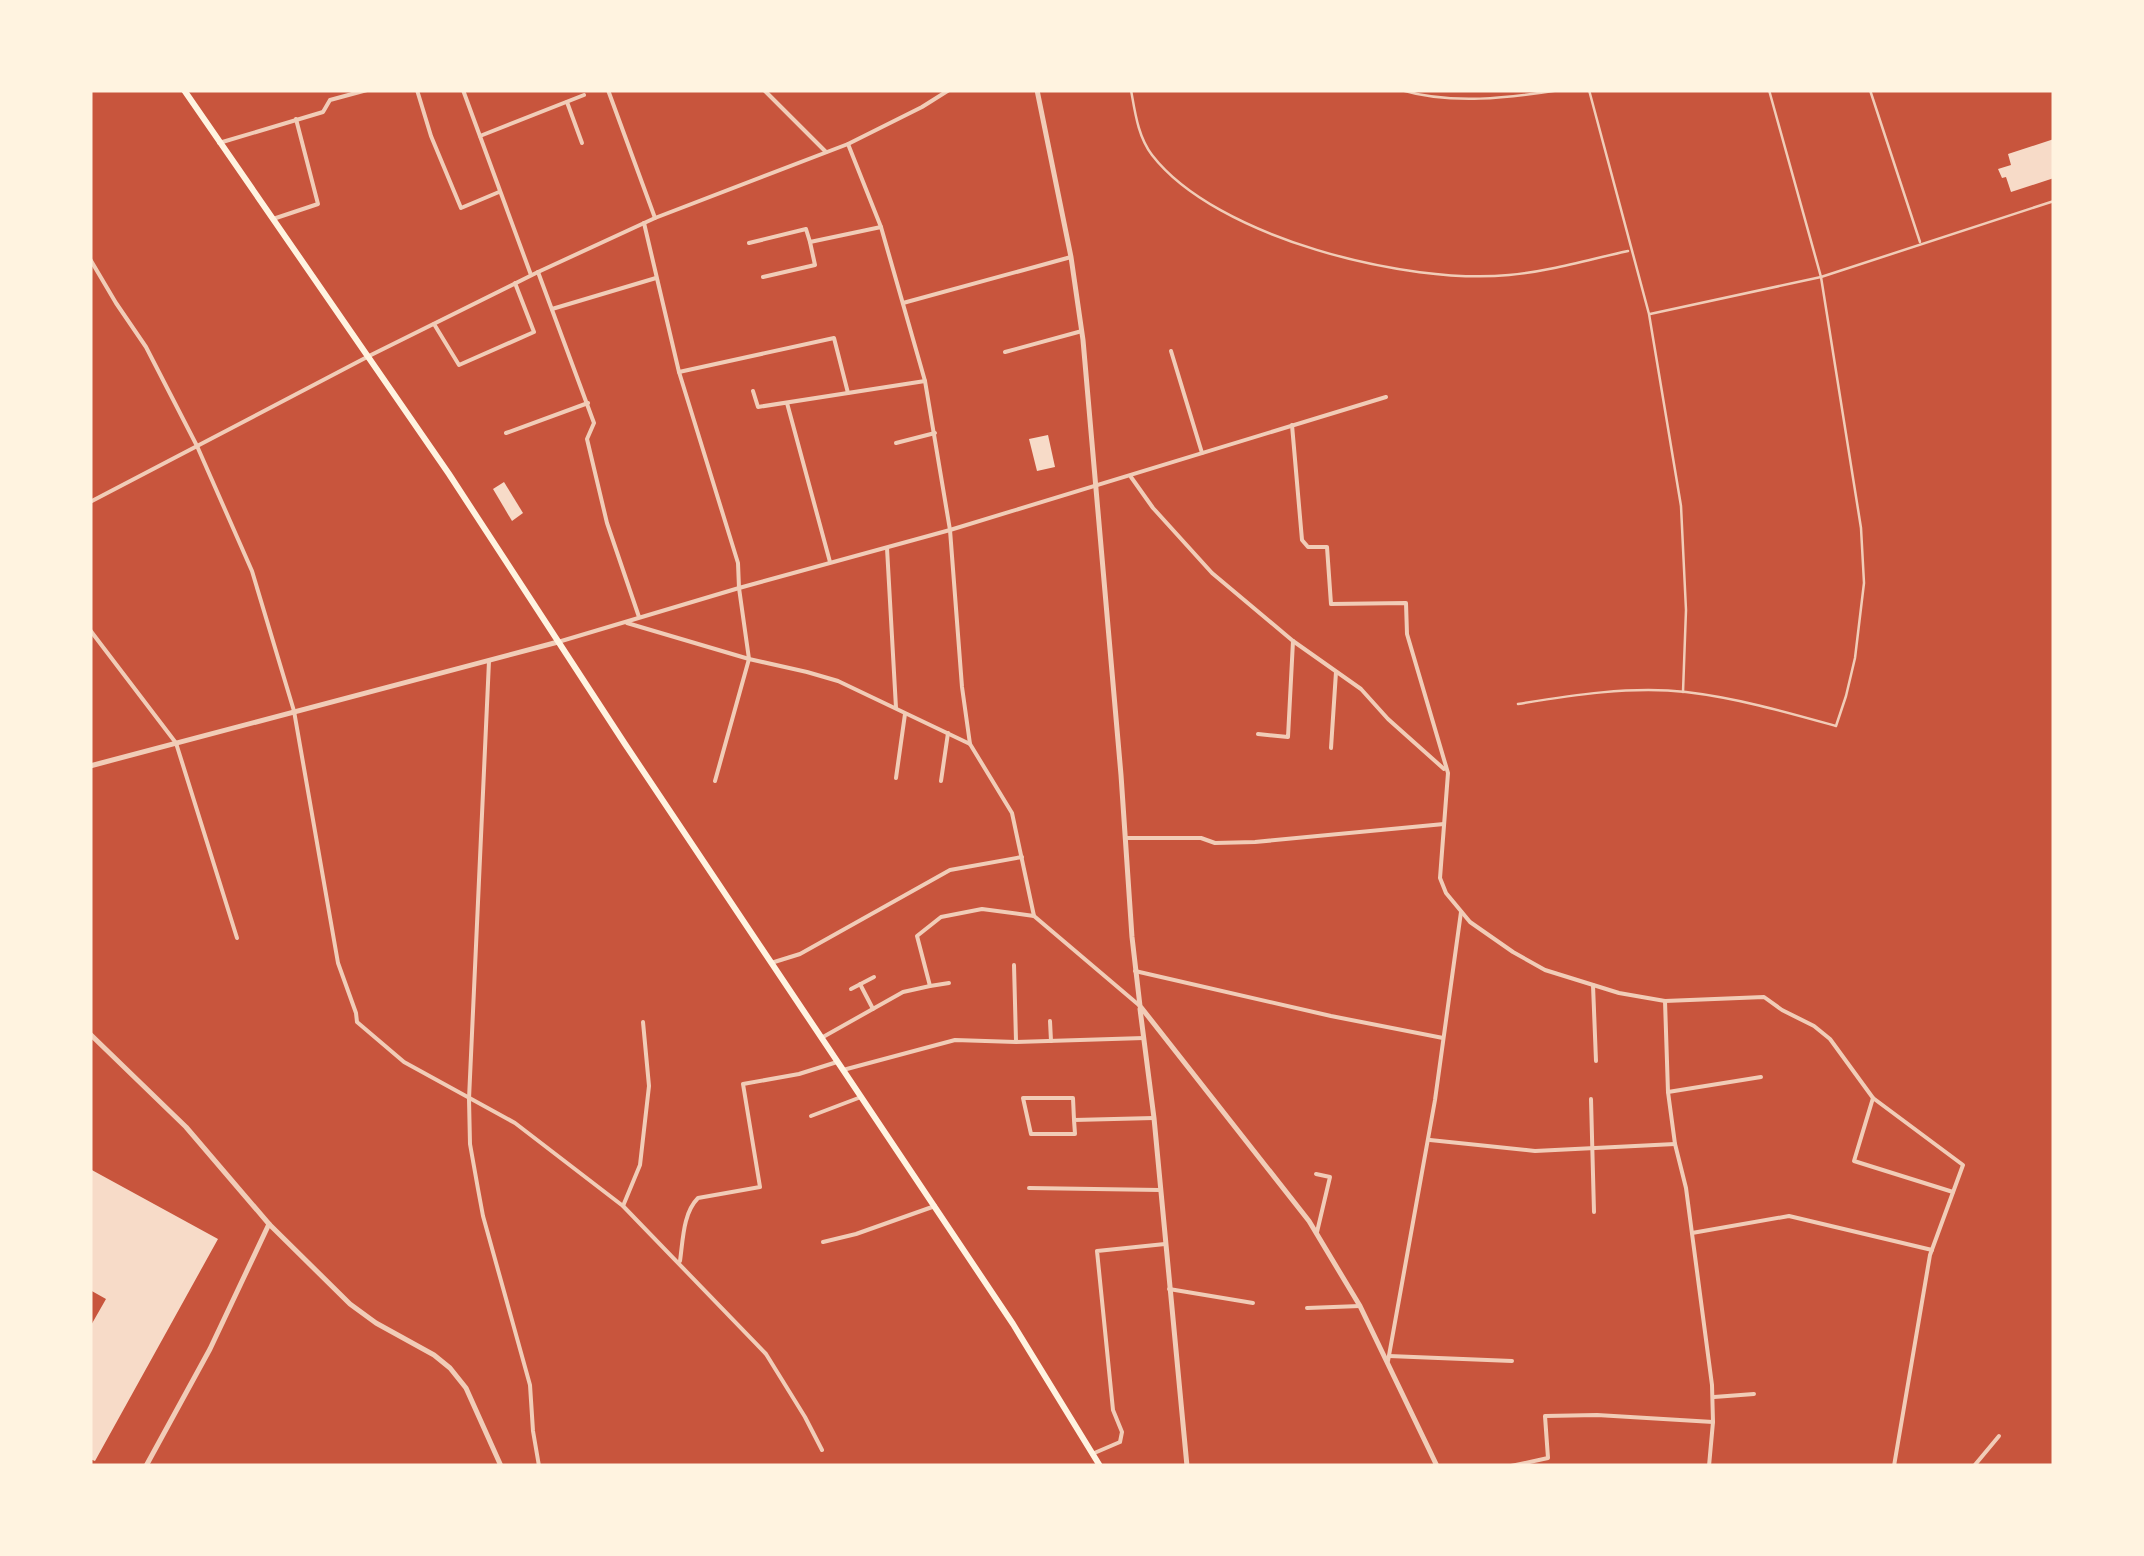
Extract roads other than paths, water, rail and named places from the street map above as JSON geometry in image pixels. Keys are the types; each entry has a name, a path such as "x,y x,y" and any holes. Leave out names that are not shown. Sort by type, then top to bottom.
{"main road":[{"path":"184,90 369,356 1013,1324 1100,1466"}],"street":[{"path":"219,144 323,112 330,100 366,90"},
{"path":"416,90 461,208 499,192"},
{"path":"463,90 531,275"},
{"path":"608,90 655,218"},
{"path":"764,90 826,152"},
{"path":"90,502 514,283 655,218 848,144 948,90"},
{"path":"1037,90 1082,331 1136,971 1187,1466"},
{"path":"480,136 584,95"},
{"path":"566,102 582,143"},
{"path":"273,220 318,204 296,119"},
{"path":"848,144 881,227 925,381 950,530 970,744 1012,813 1034,916"},
{"path":"644,223 679,372 738,563 750,659 716,781"},
{"path":"810,242 881,227"},
{"path":"749,243 806,229 815,265 763,276"},
{"path":"903,303 1071,257"},
{"path":"90,259 146,347 197,446 252,571 294,711 338,963 357,1022 404,1062 515,1123 624,1206 766,1354 822,1450"},
{"path":"538,272 594,423 587,439 607,523 639,617"},
{"path":"552,309 656,278"},
{"path":"434,324 459,365 534,332 514,283"},
{"path":"1005,352 1082,331"},
{"path":"679,372 834,338 848,393"},
{"path":"1171,351 1202,453"},
{"path":"753,391 758,407 925,381"},
{"path":"90,766 558,642 1097,487 1386,397"},
{"path":"786,402 830,562"},
{"path":"506,433 588,403"},
{"path":"1292,425 1302,540 1308,547 1327,548 1331,604 1406,603 1407,634 1448,773 1440,878 1460,912 1528,962 1593,986 1665,1001 1764,997 1830,1039 1873,1098 1963,1165 1932,1250 1894,1466"},
{"path":"896,443 935,433"},
{"path":"1130,477 1212,574 1361,689 1448,773"},
{"path":"887,548 896,710"},
{"path":"622,622 838,682 970,744"},
{"path":"90,630 176,743 237,938"},
{"path":"1258,734 1288,737 1294,640"},
{"path":"488,661 470,1144 483,1216 530,1385 539,1466"},
{"path":"1331,748 1336,672"},
{"path":"896,778 905,714"},
{"path":"941,782 948,733"},
{"path":"1126,838 1256,842 1444,824"},
{"path":"771,963 800,954 950,870 1022,858"},
{"path":"930,986 917,936 941,916 982,909 1034,916 1140,1006 1317,1233 1388,1358 1438,1466"},
{"path":"1388,1358 1428,1140 1460,912"},
{"path":"1014,965 1016,1042"},
{"path":"1136,971 1443,1038"},
{"path":"851,989 874,977"},
{"path":"821,1038 903,992 949,983"},
{"path":"860,984 873,1010"},
{"path":"1593,986 1596,1061"},
{"path":"1665,1001 1674,1144 1684,1179 1712,1397 1709,1466"},
{"path":"1050,1021 1051,1041"},
{"path":"624,1206 640,1165 649,1086 644,1022"},
{"path":"90,1034 186,1127 269,1224 362,1313 450,1368 466,1388 501,1466"},
{"path":"842,1070 955,1040 1144,1038"},
{"path":"680,1262 688,1210 693,1202 760,1187 743,1084 799,1074 837,1062"},
{"path":"1668,1092 1761,1077"},
{"path":"811,1116 862,1097"},
{"path":"1023,1098 1073,1098 1074,1120 1075,1134 1031,1134 1023,1098"},
{"path":"1873,1098 1854,1161 1953,1192"},
{"path":"1590,1099 1594,1212"},
{"path":"1074,1120 1154,1118"},
{"path":"1428,1140 1535,1151 1674,1144"},
{"path":"1316,1174 1330,1178 1317,1233"},
{"path":"1028,1188 1160,1190"},
{"path":"823,1242 934,1206"},
{"path":"1692,1233 1789,1216 1932,1250"},
{"path":"146,1466 210,1348 269,1224"},
{"path":"1092,1454 1120,1442 1122,1432 1112,1410 1096,1251 1165,1244"},
{"path":"1169,1288 1254,1302"},
{"path":"1307,1308 1360,1306"},
{"path":"1388,1358 1512,1360"},
{"path":"1712,1397 1754,1394"},
{"path":"1511,1466 1548,1458 1545,1416 1713,1422"},
{"path":"1974,1466 1999,1436"}],"lane":[{"path":"1131,90 1139,129 1150,152 1176,180 1246,222 1353,260 1406,271 1511,276 1632,250"},
{"path":"1401,90 1424,97 1506,98 1560,90"},
{"path":"1588,90 1649,314 1681,506 1686,610 1683,692"},
{"path":"1518,704 1596,692 1683,692 1758,704 1836,726 1855,658 1864,582 1861,528 1821,277 1769,90"},
{"path":"1870,90 1920,244"},
{"path":"1649,314 1821,277 2054,200"}]}
